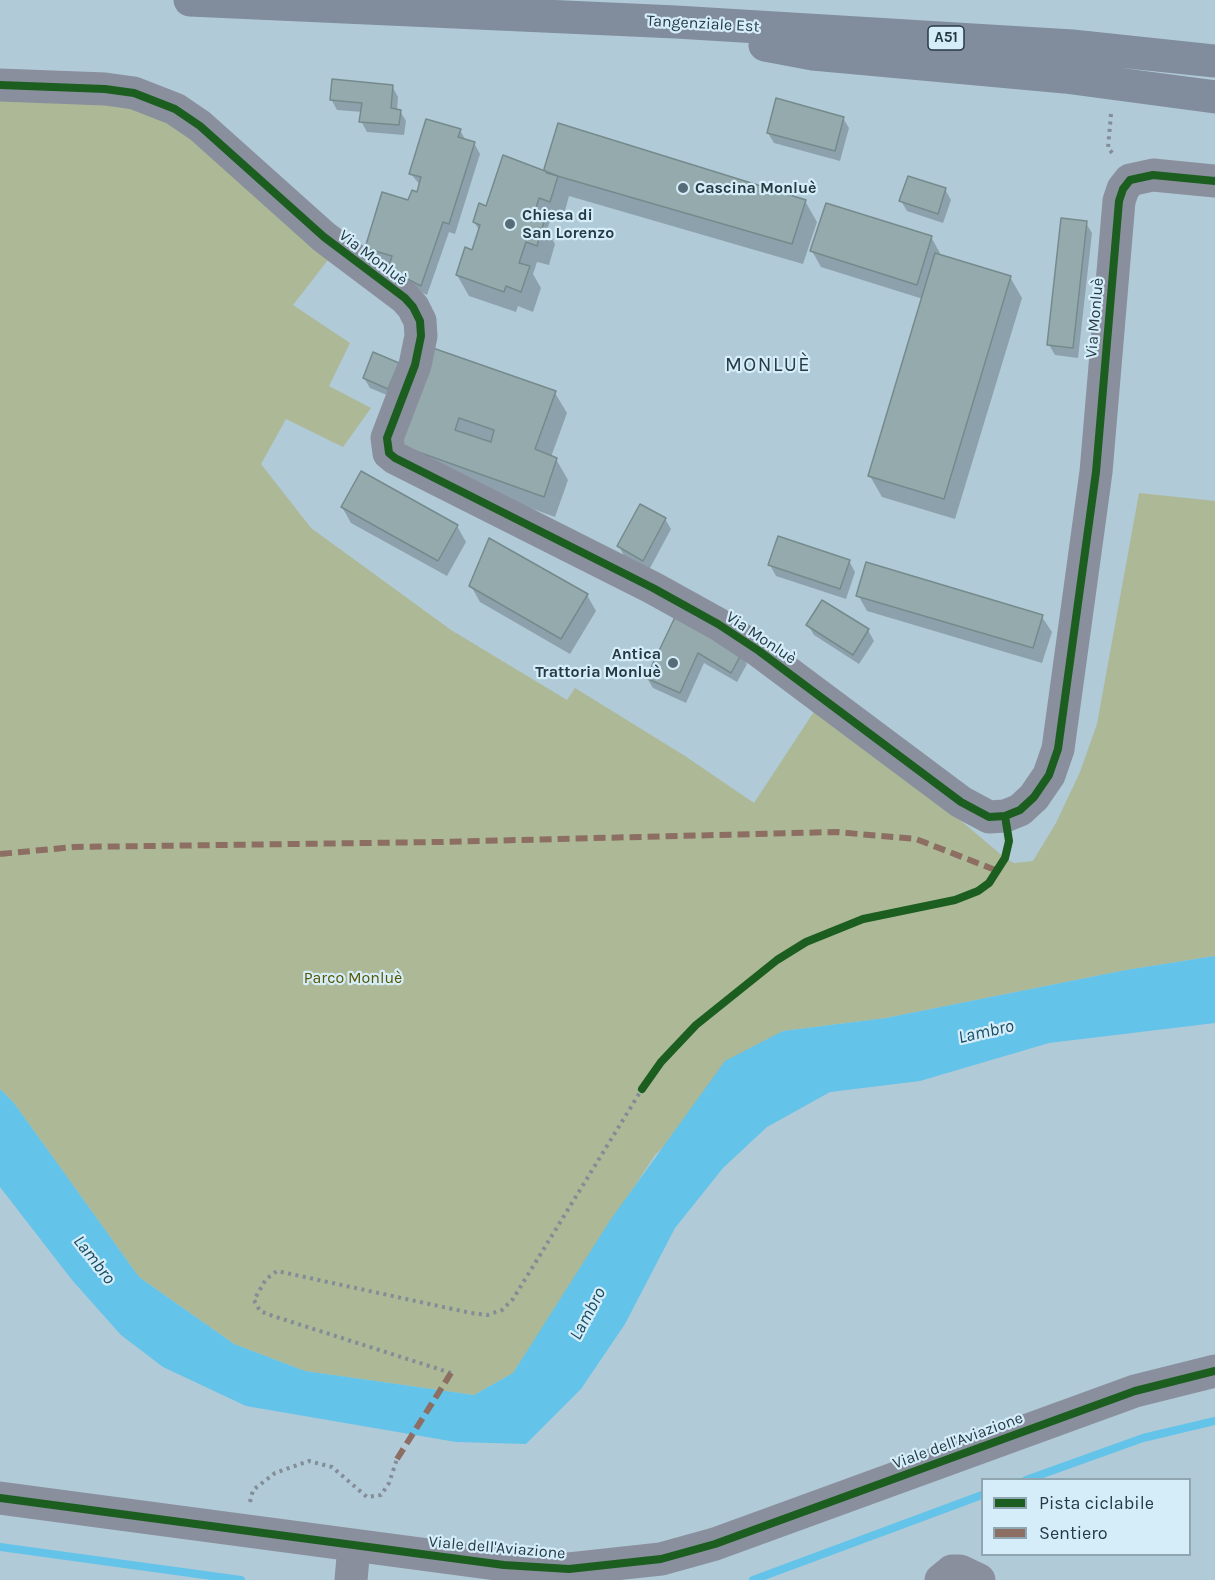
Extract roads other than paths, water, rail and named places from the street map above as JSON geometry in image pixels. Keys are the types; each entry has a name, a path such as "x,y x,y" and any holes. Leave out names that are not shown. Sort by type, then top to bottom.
{"highway":[{"name":"Tangenziale Est","path":"190,0 676,22 1072,46 1215,61"},
{"path":"676,22 813,54 1065,76 1215,98"}],"street":[{"name":"Via Monluè","path":"0,85 105,89 134,93 175,109 200,126 332,245 405,298 413,307 420,321 421,336 415,365 387,438 389,453 701,614 759,651 961,802 989,817 1005,816 1020,810 1034,797 1049,775 1058,749 1096,472 1119,201 1123,189 1130,180 1153,175 1215,182"},
{"name":"Viale dell'Aviazione","path":"0,1498 240,1532 504,1565 569,1569 667,1570 715,1544 1135,1391 1215,1371"},
{"path":"351,1580 354,1546"},
{"path":"941,1580 952,1571 960,1571 979,1580"}],"water":[{"name":"Lambro","path":"1215,956 1215,1023 1049,1043 920,1081 830,1092 767,1127 723,1168 675,1228 625,1324 581,1389 526,1444 456,1442 246,1406 163,1367 121,1335 72,1280 0,1187 0,1089 14,1103 139,1277 234,1344 305,1371 474,1395 513,1373 611,1219 725,1061 783,1031 886,1018 1126,970"}],"waterway":[{"path":"1032,1478 1143,1438 1215,1421"},
{"path":"753,1580 981,1495"},
{"path":"0,1547 241,1580"}],"place":[{"name":"Cascina Monluè","path":"683,188"},
{"name":"Chiesa di San Lorenzo","path":"510,224"},
{"name":"Antica Trattoria Monluè","path":"673,663"}],"district":[{"name":"MONLUÈ","path":"768,365"}],"park label":[{"name":"Parco Monluè","path":"353,978"}]}
